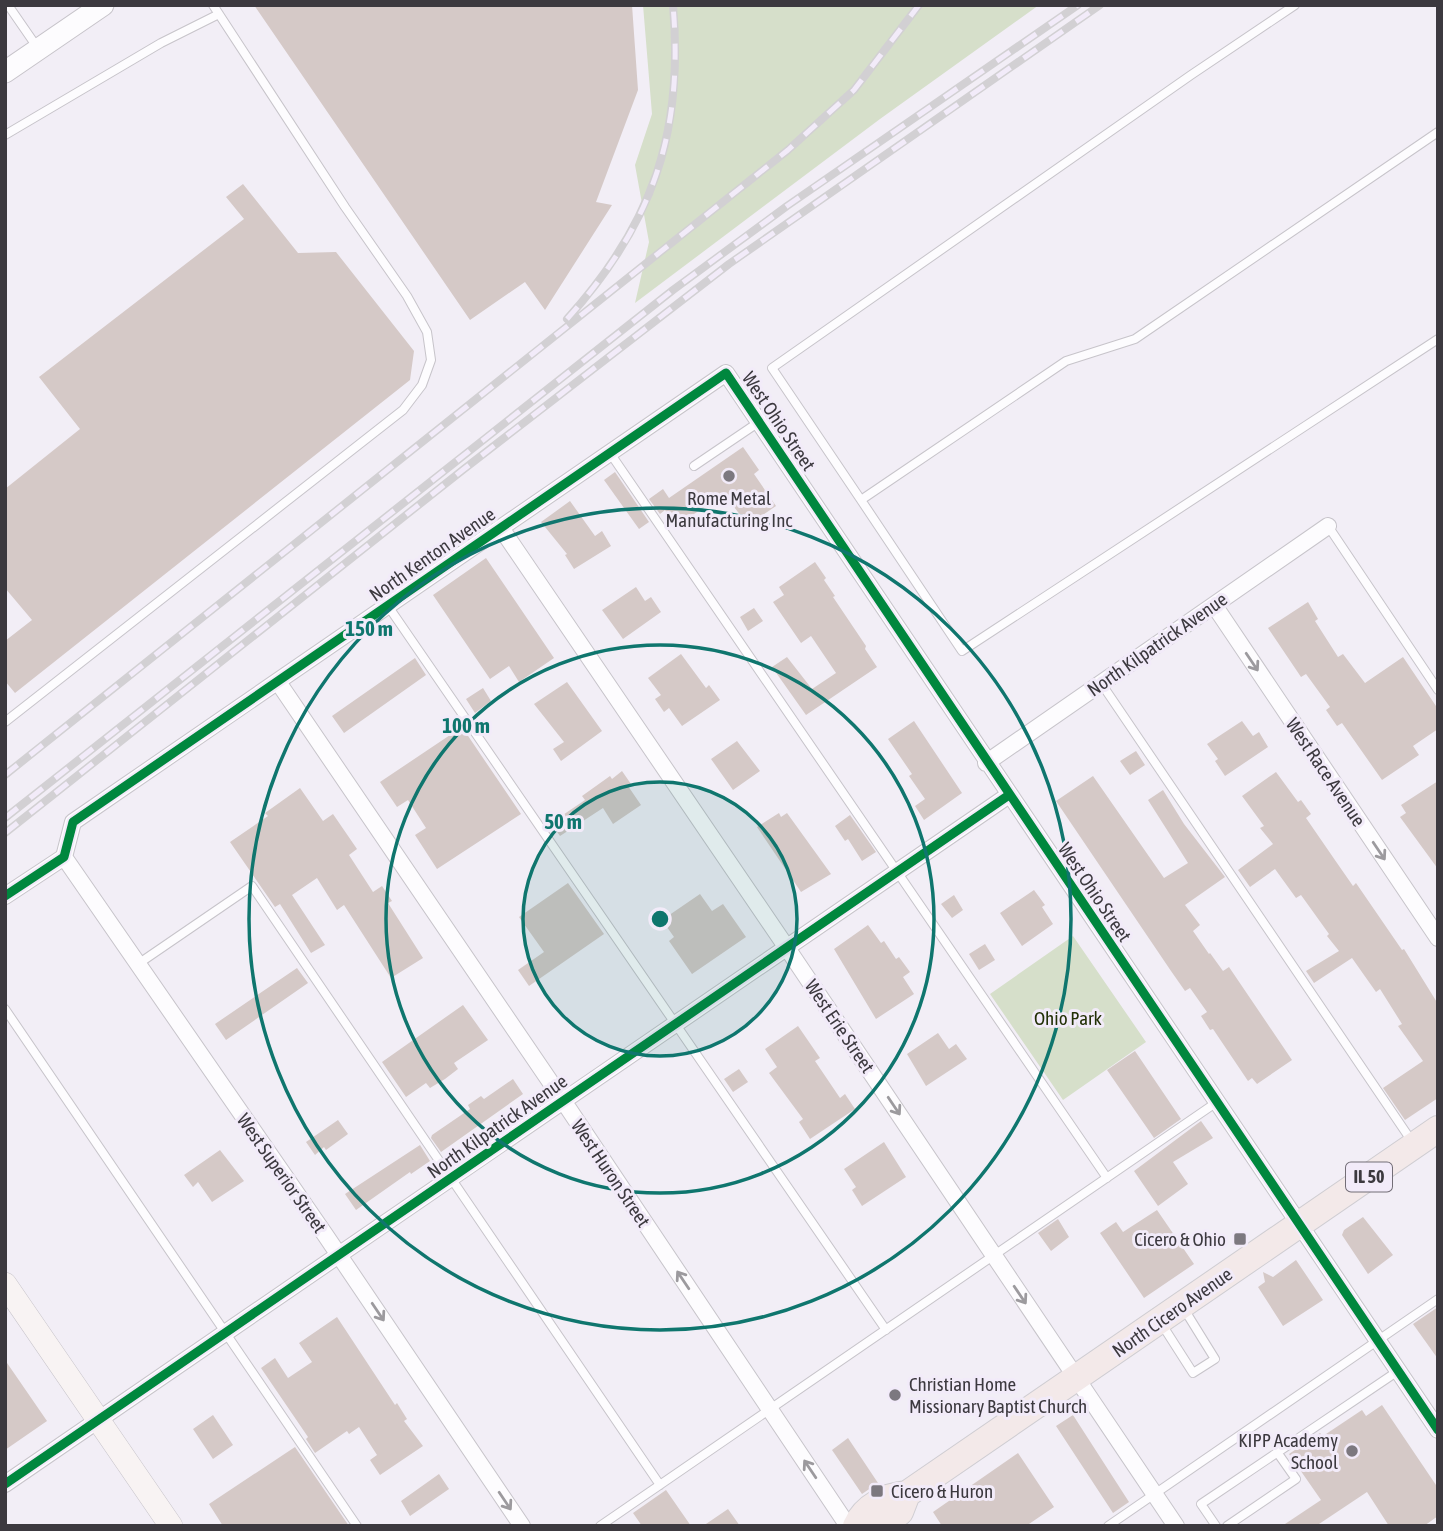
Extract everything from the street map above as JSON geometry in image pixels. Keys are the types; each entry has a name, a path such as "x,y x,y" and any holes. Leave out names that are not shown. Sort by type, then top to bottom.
{"main road":[{"name":"North Cicero Avenue","path":"856,1526 861,1516 890,1496 907,1494 1438,1129"},
{"path":"5,1284 171,1526"},
{"name":"North Cicero Avenue","path":"880,1526 900,1512 907,1494"}],"street":[{"path":"5,72 103,5"},
{"name":"West Ohio Street","path":"726,373 986,763 1438,1430"},
{"name":"North Kenton Avenue","path":"64,857 73,822 726,373"},
{"name":"North Kilpatrick Avenue","path":"986,763 1328,526"},
{"name":"West Erie Street","path":"501,528 1176,1526"},
{"name":"West Race Avenue","path":"1213,605 1438,938"},
{"name":"West Huron Street","path":"278,682 564,1101 848,1526"},
{"name":"North Kilpatrick Avenue","path":"5,1484 1009,795"},
{"path":"5,896 64,857"},
{"name":"West Superior Street","path":"64,857 340,1256 522,1526"}],"lane":[{"path":"8,5 39,49"},
{"path":"5,722 403,410 422,385 431,360 427,332 407,296 323,174 214,5"},
{"path":"1295,5 772,368 962,651 1438,339"},
{"path":"5,135 161,43 219,14"},
{"path":"861,500 1066,361 1135,339 1438,132"},
{"path":"694,466 759,422"},
{"path":"610,452 1107,1178"},
{"path":"1328,526 1438,690"},
{"path":"388,606 886,1330"},
{"path":"1101,683 1414,1145"},
{"path":"138,964 252,886 660,1485"},
{"path":"5,1009 357,1526"},
{"path":"600,1526 1217,1102"},
{"path":"1108,1526 1438,1299"},
{"path":"1160,1321 1193,1373 1215,1359 1182,1306"},
{"path":"1216,1526 1201,1504 1398,1371"},
{"path":"1227,1526 1296,1479 1278,1452"}],"green space":[{"path":"643,5 1039,5 880,119 635,303 649,242 635,165 652,114"},
{"name":"Ohio Park","path":"1073,936 1146,1042 1063,1100 990,994"}],"building":[{"path":"254,5 632,5 638,90 596,202 612,205 545,310 525,282 470,320"},
{"path":"243,184 298,253 336,252 414,351 410,380 15,693 5,681 5,641 32,620 5,588 5,489 80,429 39,377 244,219 226,197"},
{"path":"743,447 759,470 754,474 776,506 748,525 724,494 676,526 665,510 660,514 649,499 663,489 669,498"},
{"path":"615,472 649,522 639,529 604,480"},
{"path":"570,501 595,536 602,531 611,546 574,569 565,555 567,554 541,522"},
{"path":"486,558 554,658 519,682 509,666 490,679 433,595"},
{"path":"815,562 826,578 824,580 835,596 833,597 877,667 806,715 772,667 787,657 812,689 836,673 811,636 801,643 773,602 784,595 779,587"},
{"path":"636,587 645,601 651,597 661,612 623,639 602,610"},
{"path":"1308,602 1318,619 1315,621 1338,657 1343,654 1365,683 1403,657 1438,709 1438,729 1413,746 1419,755 1382,780 1342,723 1337,726 1326,710 1330,707 1306,674 1301,677 1268,628"},
{"path":"754,608 763,621 748,631 740,617"},
{"path":"681,654 706,688 709,685 720,700 682,726 669,708 664,712 655,699 661,695 648,678"},
{"path":"415,658 426,675 344,733 332,716"},
{"path":"567,682 602,731 561,761 553,749 564,742 534,704"},
{"path":"483,688 491,701 475,713 466,699"},
{"path":"914,721 962,793 924,820 915,806 925,799 888,739"},
{"path":"1242,721 1253,736 1259,732 1268,747 1225,776 1215,761 1218,759 1207,744"},
{"path":"462,727 521,814 437,869 415,835 426,828 408,800 397,807 380,782"},
{"path":"737,741 760,771 733,790 711,759"},
{"path":"1136,751 1145,765 1130,775 1120,761"},
{"path":"622,771 641,805 613,824 603,808 560,836 551,823 585,800 582,796 610,776 612,779"},
{"path":"1276,772 1298,802 1301,800 1311,814 1306,818 1353,886 1356,883 1402,950 1404,949 1438,1004 1438,1098 1405,1120 1383,1088 1423,1061 1398,1026 1402,1024 1380,989 1376,992 1352,958 1314,983 1306,971 1339,951 1327,936 1329,934 1301,895 1296,898 1275,869 1250,887 1238,870 1273,844 1260,828 1264,826 1242,796"},
{"path":"1093,776 1164,878 1188,863 1148,800 1163,790 1184,824 1225,877 1185,905 1200,925 1193,931 1223,971 1229,967 1292,1060 1257,1084 1252,1078 1248,1081 1213,1029 1210,1030 1201,1016 1207,1012 1190,988 1185,991 1056,801"},
{"path":"1438,781 1438,869 1400,817 1406,813 1401,805"},
{"path":"300,788 323,821 333,814 357,849 349,855 373,892 382,886 392,901 388,903 423,958 391,978 344,905 337,910 317,878 292,895 325,945 311,953 280,904 275,907 230,842 268,816 265,813"},
{"path":"779,813 781,817 787,813 831,874 801,892 757,827"},
{"path":"850,815 876,852 862,861 848,839 845,841 835,826"},
{"path":"568,883 604,934 529,986 518,970 544,952 519,917"},
{"path":"1034,890 1045,905 1042,907 1053,924 1022,946 1000,913"},
{"path":"700,894 712,911 723,904 746,937 692,974 669,941 674,937 662,920"},
{"path":"954,895 963,910 952,918 941,904"},
{"path":"868,925 881,943 884,941 896,959 899,957 910,972 903,977 914,994 876,1019 834,949"},
{"path":"985,944 995,960 979,970 969,954"},
{"path":"297,968 308,983 226,1040 215,1024"},
{"path":"463,1005 488,1040 454,1063 458,1069 445,1079 430,1088 426,1083 406,1097 382,1062"},
{"path":"798,1026 820,1058 815,1061 840,1098 845,1094 855,1109 810,1139 799,1122 803,1119 769,1073 777,1067 765,1049"},
{"path":"938,1033 949,1049 956,1044 967,1059 926,1086 907,1054"},
{"path":"1135,1051 1181,1119 1154,1138 1107,1070"},
{"path":"739,1069 748,1082 733,1092 724,1079"},
{"path":"513,1079 523,1094 441,1152 431,1138 432,1135 470,1109 468,1105 481,1096 484,1099"},
{"path":"338,1120 348,1134 315,1155 306,1142"},
{"path":"1201,1121 1213,1138 1173,1162 1188,1184 1158,1206 1134,1171"},
{"path":"884,1142 906,1177 862,1206 852,1190 856,1187 844,1169"},
{"path":"420,1145 430,1161 356,1210 345,1194"},
{"path":"220,1150 244,1181 212,1202 198,1182 193,1187 184,1175"},
{"path":"1157,1210 1194,1264 1144,1298 1100,1233 1116,1222 1123,1232"},
{"path":"1363,1217 1393,1255 1368,1274 1342,1235 1344,1230"},
{"path":"1058,1219 1069,1237 1051,1251 1038,1233"},
{"path":"1296,1260 1323,1300 1283,1326 1258,1287 1265,1282 1263,1272 1273,1277"},
{"path":"1438,1307 1438,1359 1413,1324"},
{"path":"337,1317 395,1405 397,1403 407,1419 404,1421 423,1446 380,1475 370,1460 377,1455 359,1427 349,1434 347,1431 315,1453 306,1439 308,1437 261,1368 275,1358 288,1378 312,1362 299,1343"},
{"path":"5,1360 47,1421 5,1450"},
{"name":"KIPP Academy School","path":"1382,1405 1438,1488 1438,1516 1424,1526 1389,1526 1367,1492 1316,1526 1282,1526 1321,1500 1289,1454 1320,1433 1323,1436 1362,1410 1366,1416"},
{"path":"213,1415 233,1445 213,1459 193,1429"},
{"path":"1073,1415 1129,1502 1113,1513 1056,1426"},
{"path":"848,1438 878,1483 862,1494 832,1450"},
{"path":"295,1447 349,1526 223,1526 209,1504"},
{"path":"1018,1453 1054,1507 1026,1526 942,1526 933,1512"},
{"path":"439,1474 449,1489 410,1516 401,1501"},
{"path":"666,1490 691,1526 642,1526 633,1513"},
{"path":"728,1509 740,1526 703,1526"}],"railway":[{"path":"567,319 621,248 641,211 656,174 667,135 673,94 673,5"},
{"path":"5,775 788,150 854,90 919,5"},
{"path":"5,818 673,290 787,206 1078,5"},
{"path":"5,833 464,469 729,264 1100,5"}],"cycle path":[{"path":"5,896 64,857 73,822 726,373 1438,1430"},
{"path":"5,1484 1009,795"}],"place":[{"name":"Rome Metal Manufacturing Inc","path":"729,476"},
{"name":"Cicero & Ohio","path":"1240,1239"},
{"name":"Christian Home Missionary Baptist Church","path":"895,1395"},
{"name":"KIPP Academy School","path":"1352,1451"},
{"name":"Cicero & Huron","path":"877,1491"}]}
